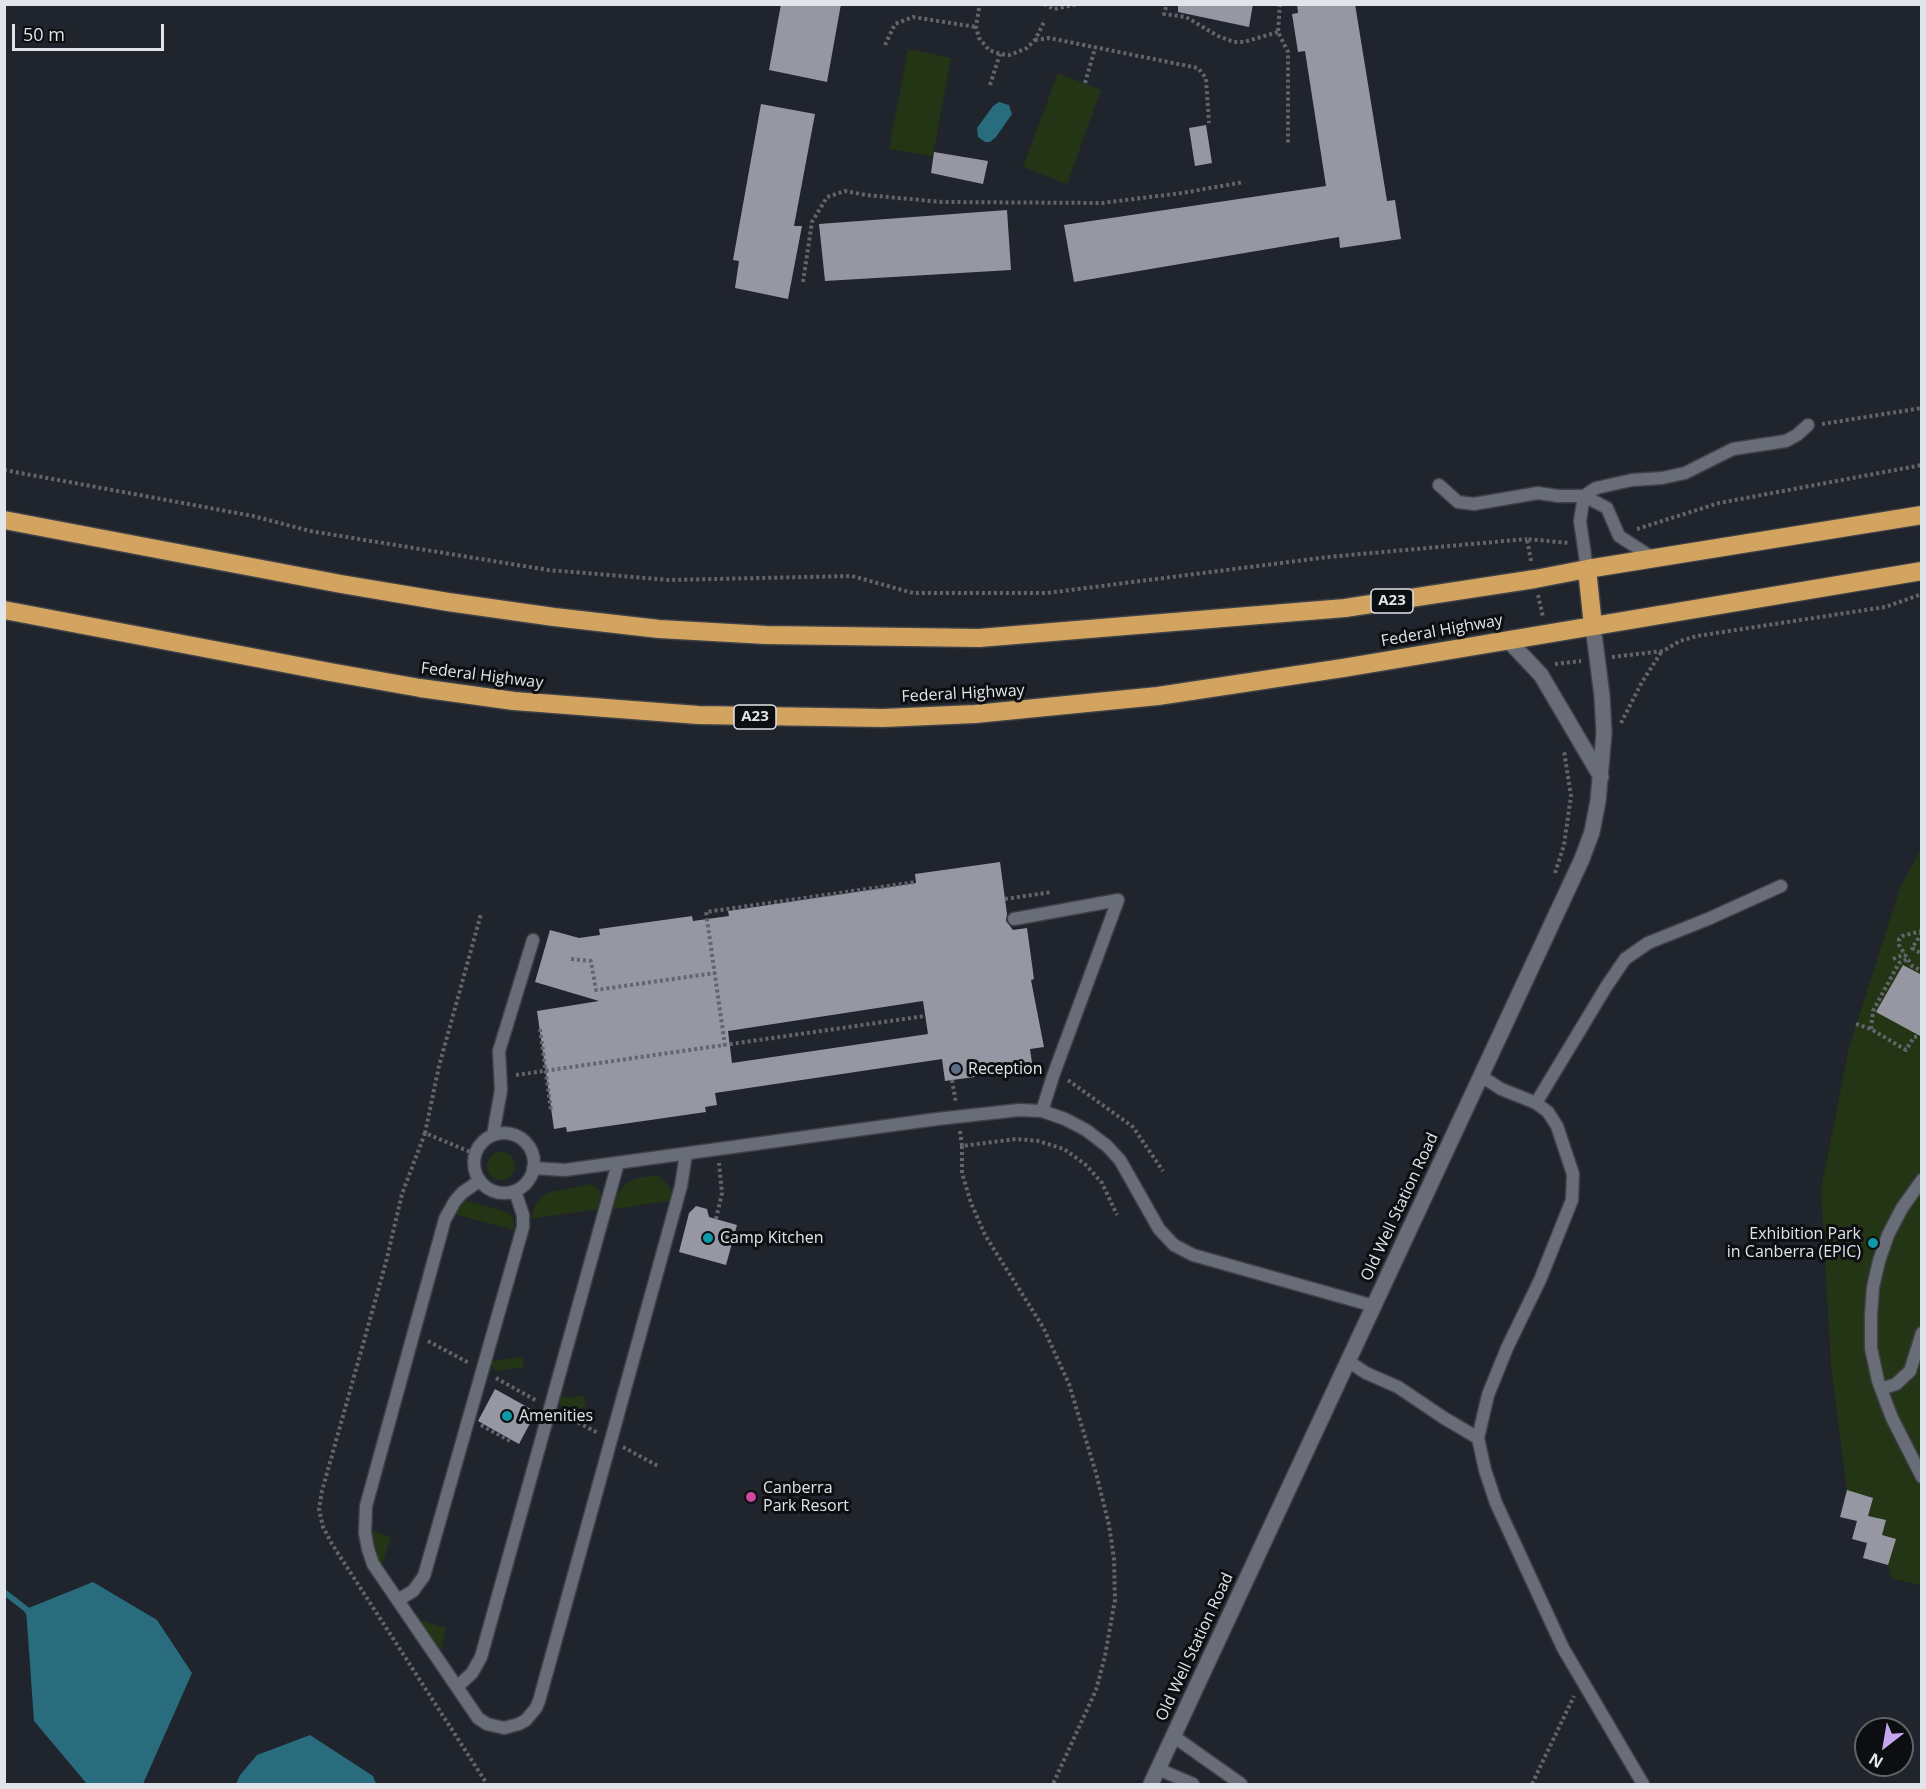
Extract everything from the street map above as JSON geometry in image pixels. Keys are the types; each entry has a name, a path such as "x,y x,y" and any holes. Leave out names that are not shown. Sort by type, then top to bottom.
{"highway":[{"name":"A23","path":"4,520 448,602 659,629 765,635 979,638 1345,608 1922,515"},
{"path":"1587,569 1593,626"},
{"name":"Federal Highway","path":"4,610 330,672 514,701 640,712 790,718 883,718 975,714 1066,706 1250,683 1922,570"}],"street":[{"name":"Old Well Station Road","path":"1151,1785 1582,859 1592,832 1601,777 1604,733 1604,712 1593,626"},
{"path":"1508,640 1541,675 1601,777"}],"lane":[{"path":"1587,569 1580,521 1584,496 1596,488 1632,480 1662,478 1685,473 1733,449 1786,441 1808,425"},
{"path":"1439,485 1458,502 1474,504 1538,493 1584,496 1607,508 1619,536 1653,558"},
{"path":"1536,1103 1625,959 1648,943 1708,920 1781,885"},
{"path":"1014,919 1118,900 1042,1111"},
{"path":"493,1135 501,1090 499,1051 533,940"},
{"path":"1481,1076 1501,1089 1536,1103 1548,1112 1566,1148 1573,1174 1572,1200 1540,1280 1507,1348 1488,1395 1478,1438 1485,1470 1505,1524 1563,1648 1643,1785"},
{"path":"533,1168 565,1170 958,1117 1018,1110 1042,1111 1086,1130 1107,1146 1120,1160 1159,1229 1174,1245 1192,1254 1374,1306"},
{"path":"493,1135 514,1135 529,1148 533,1157 530,1178 524,1186 515,1191 495,1192 486,1188 479,1180 473,1163 475,1154 485,1140 493,1135"},
{"path":"479,1180 455,1201 446,1219 366,1506 364,1533 373,1564 478,1718 496,1727 504,1728 519,1724 531,1714 539,1701 681,1186 686,1154"},
{"path":"457,1687 472,1673 481,1657 618,1163"},
{"path":"1922,1180 1902,1208 1888,1235 1879,1261 1873,1287 1871,1348 1881,1389 1892,1418 1922,1477"},
{"path":"398,1600 412,1591 422,1580 430,1553 523,1227 522,1209 515,1191"},
{"path":"1881,1389 1896,1384 1910,1371 1922,1333"},
{"path":"1348,1361 1366,1373 1398,1387 1478,1438"},
{"path":"1911,1456 1922,1447"},
{"path":"1173,1736 1241,1785"},
{"path":"1158,1769 1192,1785"}],"path":[{"path":"1044,4 1054,9 1078,4"},
{"path":"1280,4 1278,32 1288,52 1288,144"},
{"path":"1166,7 1164,14 1186,17 1218,36 1234,42 1244,42 1278,32"},
{"path":"979,8 976,27 979,38 989,50 1000,54 1010,55 1027,48 1035,40 1045,20"},
{"path":"885,45 895,24 913,17 976,27"},
{"path":"1035,40 1049,38 1198,68 1206,78 1209,123"},
{"path":"1085,83 1095,48"},
{"path":"990,85 1000,54"},
{"path":"803,282 812,222 827,197 845,191 942,202 1102,203 1182,193 1244,182"},
{"path":"1808,425 1922,408"},
{"path":"1619,536 1658,521 1719,503 1922,465"},
{"path":"4,470 253,516 310,531 548,570 669,580 852,576 913,593 1047,592 1328,557 1527,539 1584,545"},
{"path":"1527,539 1554,664 1541,675"},
{"path":"1621,724 1652,664 1663,651 1680,641 1697,636 1885,607 1922,594"},
{"path":"1551,881 1564,845 1571,796 1564,748"},
{"path":"725,1046 706,912 916,882"},
{"path":"1005,899 1052,892"},
{"path":"475,1154 425,1133 439,1066 482,914"},
{"path":"1922,932 1902,936 1899,939 1899,945 1912,966 1922,971"},
{"path":"1922,932 1912,948 1922,954"},
{"path":"1893,959 1905,954"},
{"path":"571,959 591,961 596,990 715,973"},
{"path":"1871,1029 1873,1011 1899,963 1908,959"},
{"path":"500,1077 925,1016"},
{"path":"1856,1024 1871,1029 1906,1050 1914,1037 1922,1036"},
{"path":"540,1029 551,1111"},
{"path":"1055,1071 1133,1127 1163,1171"},
{"path":"952,1080 962,1146 962,1173 971,1203 985,1235 1043,1327 1069,1384 1110,1525 1114,1559 1113,1618 1099,1678 1082,1725 1053,1785"},
{"path":"962,1146 1016,1139 1038,1141 1064,1149 1086,1165 1101,1183 1117,1215"},
{"path":"716,1219 722,1193 717,1150"},
{"path":"476,1422 512,1442"},
{"path":"1532,1785 1575,1694 1586,1687"}],"green space":[{"path":"908,49 951,58 933,156 889,149"},
{"path":"1058,73 1101,90 1067,184 1023,167"},
{"name":"Exhibition Park in Canberra (EPIC)","path":"1921,849 1921,1585 1892,1579 1888,1565 1847,1491 1831,1365 1821,1189 1849,1048 1900,888"},
{"path":"501,1152 511,1156 515,1166 511,1176 501,1180 491,1176 487,1166 491,1156"},
{"path":"658,1175 670,1187 669,1201 613,1209 617,1195 625,1184 637,1178"},
{"path":"591,1184 600,1192 601,1197 597,1209 531,1219 536,1203 546,1193"},
{"path":"467,1201 505,1211 512,1216 513,1230 455,1214 461,1204"},
{"path":"523,1357 524,1367 496,1371 491,1365 492,1361"},
{"path":"584,1396 586,1407 565,1410 559,1403 560,1398"},
{"path":"368,1529 391,1537 382,1564 375,1554"},
{"path":"419,1620 446,1628 440,1655 418,1624"}],"water":[{"path":"999,102 1009,105 1012,114 996,137 990,142 985,142 978,137 977,128 993,106"},
{"path":"93,1582 157,1620 192,1673 143,1784 87,1784 34,1721 26,1609"},
{"path":"310,1735 373,1776 376,1784 236,1784 240,1775 257,1755"}],"building":[{"path":"781,4 841,4 827,82 769,70"},
{"path":"1178,4 1253,4 1249,27 1178,12"},
{"path":"1297,4 1355,4 1387,201 1395,200 1401,239 1340,248 1339,237 1074,282 1064,225 1326,186 1305,51 1298,52 1292,14 1298,13"},
{"path":"761,104 815,114 794,226 802,226 788,299 735,288 739,261 733,260"},
{"path":"1206,125 1212,163 1195,166 1189,128"},
{"path":"934,152 988,161 983,184 931,173"},
{"path":"1007,210 1011,270 825,281 819,224"},
{"path":"1000,862 1006,921 1013,930 1027,928 1034,979 1031,980 1044,1047 1030,1049 1033,1069 945,1081 942,1059 715,1093 717,1105 705,1107 706,1112 567,1132 566,1127 554,1129 537,1011 599,1001 535,982 550,930 579,938 600,935 599,929 692,916 693,921 729,916 728,911 916,883 915,874","holes":["923,1001 928,1034 732,1063 728,1031"]},
{"path":"1903,965 1922,975 1922,1037 1876,1012"},
{"name":"Camp Kitchen","path":"696,1206 707,1209 709,1217 737,1225 726,1265 679,1252 689,1213"},
{"name":"Amenities","path":"495,1389 536,1412 519,1444 478,1421"},
{"path":"1847,1490 1873,1498 1868,1516 1886,1520 1882,1535 1896,1539 1888,1565 1863,1558 1867,1543 1852,1539 1857,1521 1840,1517"}],"waterway":[{"path":"4,1592 26,1609 31,1616"}],"place":[{"name":"Reception","path":"956,1069"},
{"name":"Camp Kitchen","path":"708,1238"},
{"name":"Exhibition Park in Canberra (EPIC)","path":"1873,1243"},
{"name":"Amenities","path":"507,1416"},
{"name":"Canberra Park Resort","path":"751,1497"}]}
